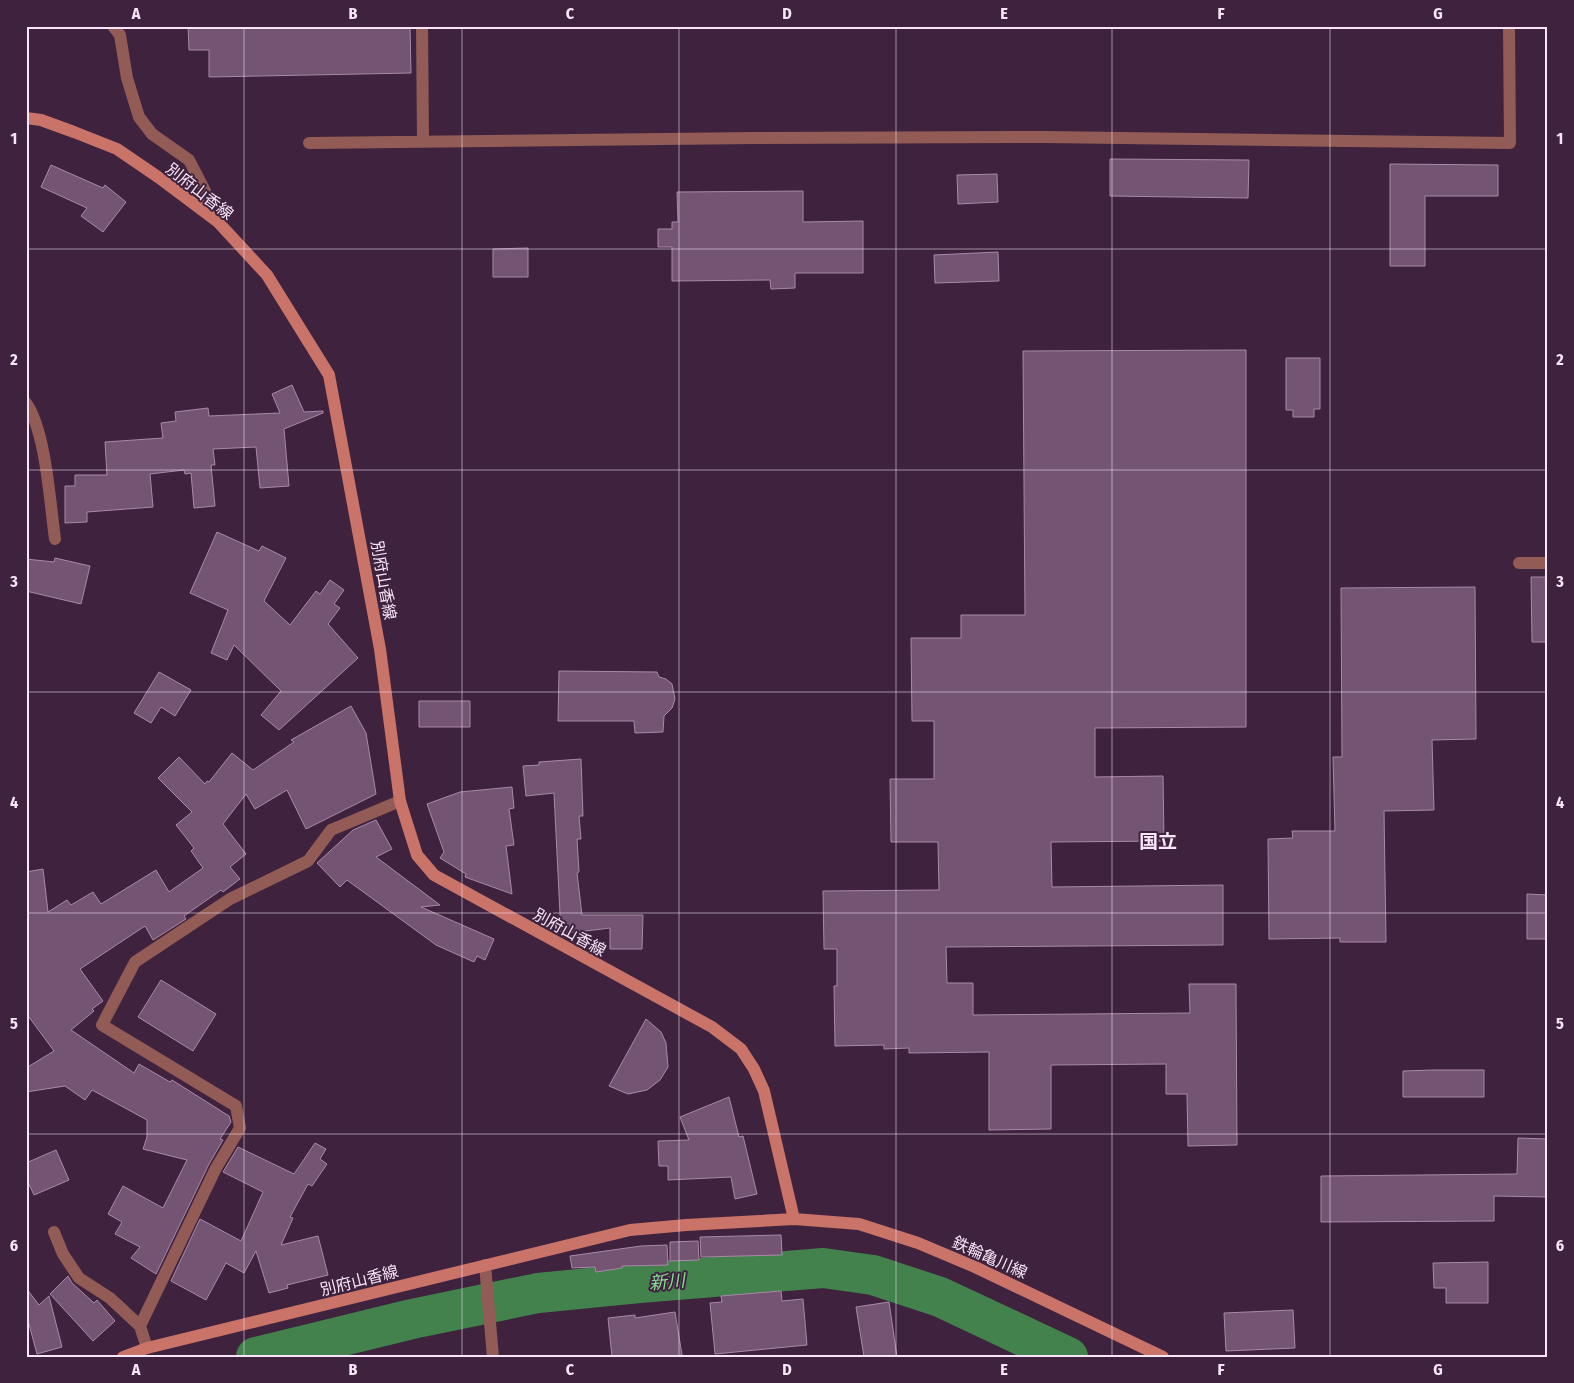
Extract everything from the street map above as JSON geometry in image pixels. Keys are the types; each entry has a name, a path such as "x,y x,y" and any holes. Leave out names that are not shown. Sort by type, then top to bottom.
{"main road":[{"name":"別府山香線","path":"26,118 41,120 117,149 218,222 267,275 330,375 380,649 400,802 417,855 434,875 712,1027 741,1049 754,1069 764,1091 794,1218 686,1224 630,1230 147,1348 123,1357"},
{"name":"鉄輪亀川線","path":"794,1218 859,1224 918,1243 984,1271 1163,1357"}],"street":[{"path":"113,26 120,35 127,78 139,117 152,134 189,160 205,191 207,208 218,222"},
{"path":"422,26 423,141"},
{"path":"308,143 1045,137 1510,143 1509,26"},
{"path":"26,403 32,411 42,446 55,539"},
{"path":"1519,563 1548,563"},
{"path":"140,1326 216,1168 240,1128 236,1106 102,1025 135,962 230,900 308,861 331,830 400,802"},
{"path":"54,1232 63,1254 79,1278 110,1298 140,1326 147,1348"},
{"path":"485,1266 493,1357"}],"building":[{"path":"188,26 410,26 411,73 209,77 209,50 189,50"},
{"path":"1110,159 1249,160 1248,198 1110,196"},
{"path":"1390,164 1498,165 1498,196 1425,196 1425,266 1390,266"},
{"path":"51,165 103,188 105,185 126,202 103,232 81,216 87,208 41,187"},
{"path":"997,174 998,202 958,204 957,175"},
{"path":"803,191 803,222 863,221 863,273 795,273 795,288 771,289 770,280 672,281 672,247 658,247 658,229 672,229 672,222 678,222 677,192"},
{"path":"528,248 528,277 493,277 493,249"},
{"path":"998,252 999,281 935,283 934,255"},
{"path":"1246,350 1246,727 1095,728 1095,777 1163,776 1164,841 1051,842 1052,887 1223,885 1223,945 946,947 947,983 973,983 973,1015 1190,1013 1189,984 1236,984 1237,1145 1188,1146 1187,1094 1166,1094 1166,1064 1051,1065 1051,1129 989,1130 989,1052 909,1053 909,1048 884,1049 884,1045 835,1046 834,986 837,986 837,949 824,949 823,891 939,890 938,842 891,842 890,779 934,779 934,721 912,721 911,638 961,638 961,615 1025,615 1023,351"},
{"path":"1286,358 1320,358 1320,409 1314,409 1314,417 1293,417 1293,410 1286,410"},
{"path":"292,385 304,412 323,411 323,413 284,429 289,486 260,488 256,447 213,449 215,465 211,465 215,506 194,508 191,473 185,474 184,470 150,474 153,507 87,512 87,522 65,523 65,486 75,486 75,475 107,475 105,442 163,438 161,423 176,421 175,412 208,408 209,416 280,413 272,394"},
{"path":"217,532 259,551 262,546 286,558 264,601 290,625 316,591 320,594 330,580 344,590 334,604 340,608 328,624 358,658 279,730 261,715 281,691 234,645 227,660 211,653 228,610 190,593"},
{"path":"55,558 90,566 81,604 26,591 26,559 54,562"},
{"path":"1531,577 1548,577 1548,642 1532,642"},
{"path":"1475,587 1476,739 1432,740 1434,810 1384,811 1386,942 1340,942 1340,938 1269,939 1268,839 1293,838 1292,831 1335,831 1333,757 1342,757 1341,588"},
{"path":"559,671 657,672 659,677 666,679 672,684 675,699 672,708 664,716 663,732 635,733 634,721 558,721"},
{"path":"159,672 191,690 175,716 161,707 151,723 134,713"},
{"path":"419,701 470,701 470,727 419,727"},
{"path":"351,706 366,733 376,794 306,829 287,790 255,809 246,794 223,824 246,854 230,867 240,879 223,892 221,890 184,916 186,919 153,940 145,926 80,969 103,1001 71,1030 134,1073 139,1064 170,1082 172,1080 229,1116 231,1122 220,1139 223,1140 209,1164 156,1274 131,1258 140,1247 115,1234 122,1222 108,1214 123,1186 163,1208 187,1160 143,1149 147,1137 147,1120 92,1090 85,1100 65,1086 26,1092 26,1068 54,1051 26,1013 26,872 43,869 48,912 67,900 71,905 93,892 101,904 156,870 169,892 203,868 191,851 194,848 176,825 192,812 158,778 179,757 205,784 207,781 209,782 232,753 253,770 294,742 291,740"},
{"path":"581,759 583,816 579,816 581,839 577,839 579,872 577,873 582,915 643,915 642,949 610,949 610,928 561,934 554,793 526,796 523,766 539,765 539,762"},
{"path":"512,787 514,808 509,809 514,845 506,846 512,894 465,877 466,874 440,858 444,852 427,804 460,792"},
{"path":"376,820 392,849 376,857 440,905 421,907 494,939 485,960 477,956 474,962 436,945 347,880 340,887 317,863 353,830"},
{"path":"1527,894 1548,895 1548,939 1527,939"},
{"path":"161,980 216,1014 193,1051 138,1017"},
{"path":"646,1019 661,1032 666,1043 668,1067 660,1080 647,1090 628,1094 609,1086"},
{"path":"1484,1070 1484,1097 1403,1097 1403,1071"},
{"path":"729,1097 739,1137 743,1136 757,1194 735,1199 731,1177 668,1180 668,1166 659,1166 658,1141 689,1140 680,1117"},
{"path":"1518,1138 1548,1139 1548,1197 1494,1196 1494,1221 1321,1222 1321,1176 1517,1174"},
{"path":"315,1143 326,1149 320,1159 327,1164 312,1186 308,1184 290,1217 293,1218 281,1245 318,1236 328,1275 287,1285 288,1288 269,1293 256,1251 244,1273 226,1263 206,1300 171,1281 200,1219 241,1241 263,1192 223,1172 238,1147 294,1174"},
{"path":"56,1150 69,1180 34,1195 26,1178 26,1163"},
{"path":"781,1235 782,1255 701,1257 700,1237"},
{"path":"698,1241 699,1260 670,1261 670,1242"},
{"path":"667,1245 668,1265 622,1266 622,1268 596,1272 595,1267 572,1268 570,1256 641,1246"},
{"path":"1488,1262 1488,1303 1446,1303 1446,1288 1434,1288 1433,1263"},
{"path":"68,1276 72,1283 94,1303 97,1300 115,1321 93,1341 50,1294"},
{"path":"26,1288 39,1305 49,1296 62,1347 37,1354 26,1313"},
{"path":"781,1291 782,1301 803,1299 807,1345 715,1354 710,1303 722,1302 721,1296"},
{"path":"889,1302 897,1357 864,1357 856,1307"},
{"path":"1293,1310 1295,1348 1226,1351 1224,1313"},
{"path":"675,1312 682,1355 671,1357 612,1357 608,1318 635,1315 635,1318"}],"waterway":[{"name":"新川","path":"256,1357 412,1319 538,1293 823,1268 873,1275 940,1297 1068,1357"}],"district":[{"name":"国立","path":"1158,841"}]}
